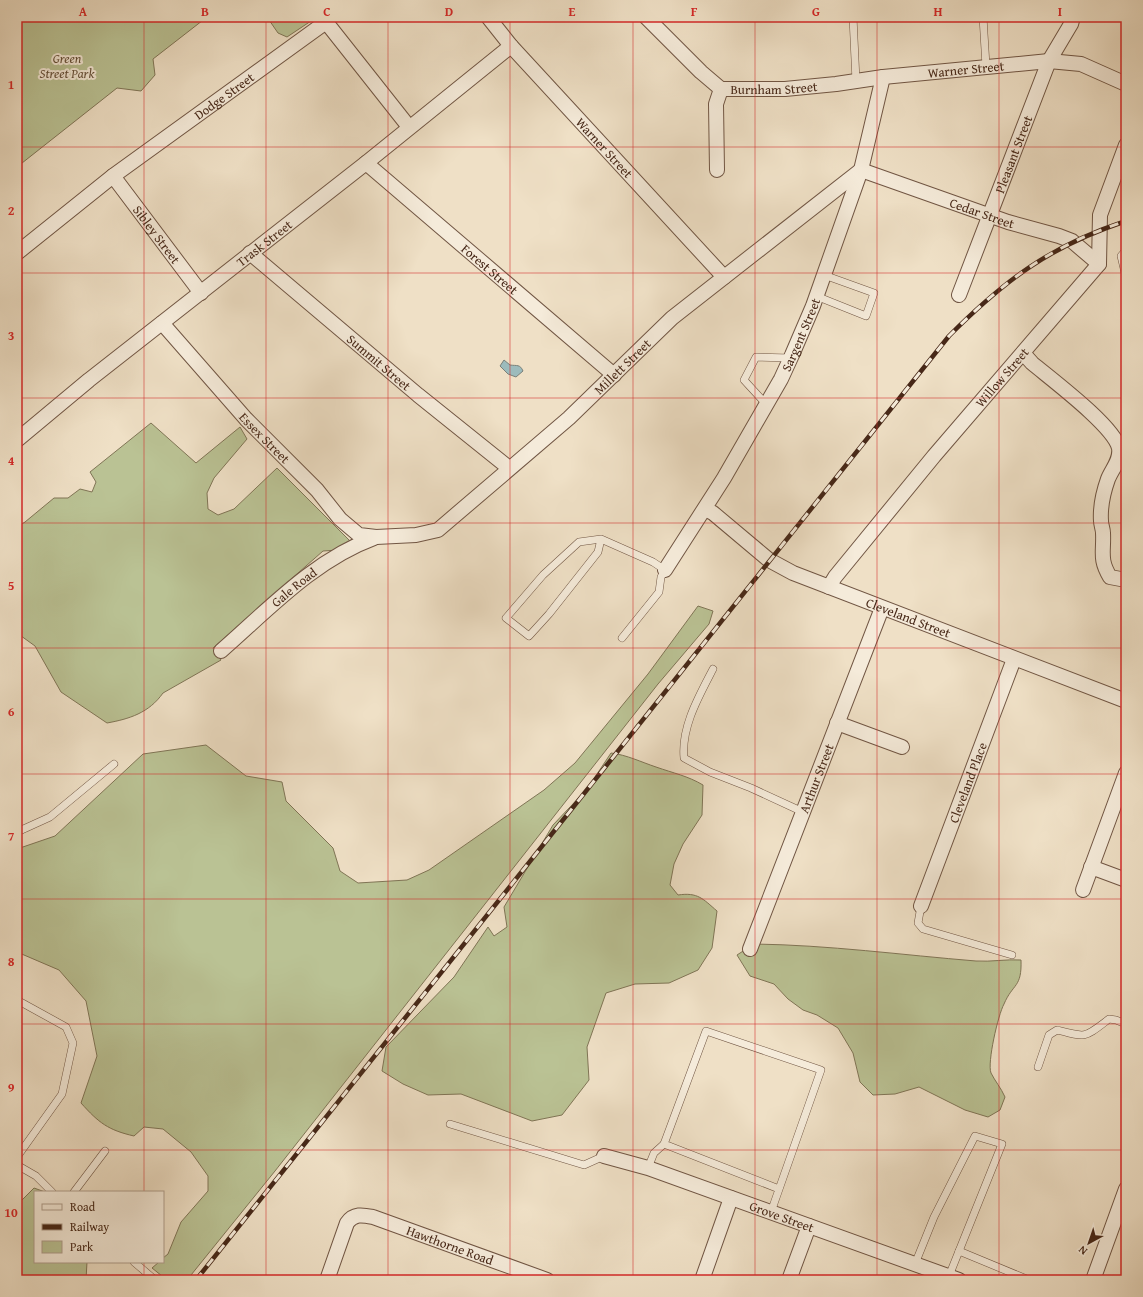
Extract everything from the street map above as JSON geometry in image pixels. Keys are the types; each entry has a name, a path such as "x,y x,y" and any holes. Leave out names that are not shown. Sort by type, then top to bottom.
{"street":[{"name":"Warner Street","path":"488,17 511,46 724,277"},
{"name":"Burnham Street","path":"646,17 701,72 721,89 785,89 883,77"},
{"name":"Pleasant Street","path":"959,295 1049,61 1071,24 1073,17"},
{"name":"Dodge Street","path":"17,253 113,176 326,22 409,126"},
{"name":"Trask Street","path":"17,440 89,380 366,163 409,126 511,46"},
{"name":"Warner Street","path":"883,77 1049,61 1081,64 1126,84"},
{"name":"Sargent Street","path":"665,570 705,509 766,404 790,358 824,275 860,170 883,77"},
{"path":"716,170 716,104 721,89"},
{"path":"1099,264 1100,215 1126,145"},
{"name":"Forest Street","path":"366,163 614,375"},
{"name":"Millett Street","path":"376,537 416,535 438,530 569,418 672,318 860,170"},
{"name":"Cedar Street","path":"860,170 990,216 1072,241 1099,264"},
{"name":"Sibley Street","path":"113,176 201,292"},
{"name":"Summit Street","path":"250,253 418,395 509,468"},
{"name":"Willow Street","path":"829,588 835,577 934,456 1099,264"},
{"name":"Essex Street","path":"162,323 246,420 317,490 340,519 359,535 376,537"},
{"path":"1023,353 1032,363 1106,427 1119,448 1118,462 1109,477 1101,502 1101,523 1103,532 1102,553 1103,565 1110,576 1126,580"},
{"name":"Cleveland Street","path":"705,509 713,513 769,560 793,573 1126,701"},
{"name":"Gale Road","path":"221,651 320,566 358,544 376,537"},
{"name":"Arthur Street","path":"750,949 882,608"},
{"name":"Cleveland Place","path":"921,906 1014,659"},
{"path":"837,722 902,747"},
{"path":"1083,890 1126,773"},
{"path":"1091,867 1126,880"},
{"name":"Grove Street","path":"604,1156 648,1168 915,1264 949,1278"},
{"path":"1093,1280 1126,1189"},
{"path":"702,1280 731,1198"},
{"name":"Hawthorne Road","path":"327,1280 347,1223 353,1217 358,1215 373,1217 547,1280"},
{"path":"789,1280 809,1226"}],"lane":[{"path":"853,17 856,81"},
{"path":"983,17 986,66"},
{"path":"1126,250 1121,256 1126,277"},
{"path":"816,296 866,316 874,293 824,275"},
{"path":"766,404 744,380 756,357 790,358"},
{"path":"601,538 598,552 549,614 529,636 506,618 543,574 579,542 601,538 653,562 665,570 659,592 622,638"},
{"path":"713,669 692,714 683,745 684,758 710,772 803,812"},
{"path":"17,832 50,817 114,764"},
{"path":"921,906 918,923 923,928 1012,955"},
{"path":"17,1000 66,1027 73,1044 62,1094 17,1157"},
{"path":"1038,1067 1049,1036 1057,1030 1081,1036 1090,1034 1108,1019 1126,1024"},
{"path":"648,1168 654,1153 664,1144 706,1031 821,1070 771,1212"},
{"path":"450,1124 584,1165 604,1156"},
{"path":"915,1264 934,1218 974,1136 1002,1144 949,1278"},
{"path":"664,1144 779,1188"},
{"path":"75,1191 105,1151"},
{"path":"17,1165 36,1176 51,1191"},
{"path":"959,1251 1029,1280"},
{"path":"135,1263 155,1280"}],"green space":[{"name":"Green Street Park","path":"17,17 207,17 153,59 155,75 141,91 117,88 17,167"},
{"path":"267,17 317,17 287,37 278,33"},
{"path":"151,423 196,463 240,427 247,439 214,478 207,493 208,509 218,515 234,509 277,468 350,541 339,550 323,551 213,648 221,660 163,693 151,706 138,714 107,723 61,692 35,646 17,633 17,527 54,498 68,498 80,489 92,492 96,482 90,472"},
{"path":"698,606 713,611 709,624 658,684 275,1171 187,1280 167,1280 152,1268 158,1263 164,1263 164,1257 168,1254 181,1222 208,1191 208,1176 191,1152 163,1129 144,1127 134,1136 125,1134 104,1125 81,1103 97,1056 86,1001 59,970 17,952 17,849 55,836 143,754 206,745 246,776 282,782 286,801 333,848 340,871 358,883 407,880 429,870 544,790 575,763 648,674"},
{"path":"611,753 628,757 692,779 703,785 702,815 683,844 674,864 670,885 678,895 685,894 700,897 717,911 712,948 698,970 669,983 635,984 606,993 587,1047 589,1080 562,1115 532,1121 461,1094 428,1095 403,1084 382,1071 386,1047 454,977 488,927 494,936 507,927 504,907 553,825 587,789"},
{"path":"754,944 838,948 976,961 1021,960 1020,976 1016,985 1007,997 1002,1010 996,1028 990,1060 991,1073 1005,1097 1000,1110 988,1117 965,1110 919,1087 895,1094 873,1095 860,1082 853,1053 838,1028 817,1015 803,1010 788,999 774,984 750,976 737,955"},
{"path":"34,1188 42,1191 34,1191 34,1263 87,1263 86,1280 17,1280 17,1205"}],"water":[{"path":"504,360 510,365 519,366 523,371 516,377 508,374 500,366"}],"railway":[{"path":"196,1280 949,336 990,298 1030,267 1074,242 1126,221"}]}
